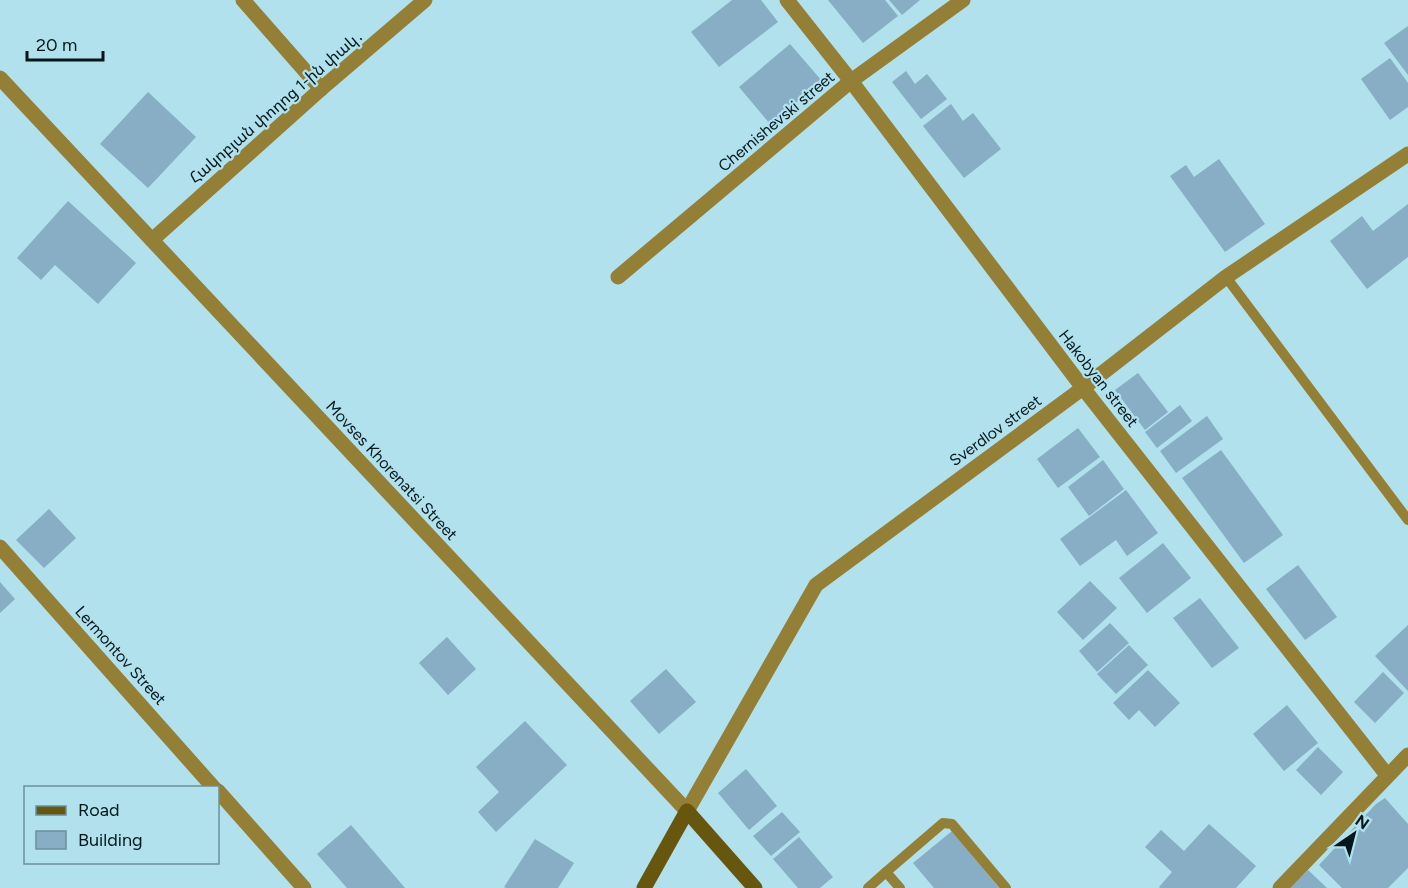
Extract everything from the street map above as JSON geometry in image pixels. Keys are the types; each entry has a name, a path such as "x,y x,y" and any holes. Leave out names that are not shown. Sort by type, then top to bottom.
{"main road":[{"path":"644,888 687,811"},
{"name":"Movses Khorenatsi Street","path":"687,811 755,888"}],"street":[{"path":"243,0 321,89"},
{"name":"Հակոբյան փողոց 1-ին փակ․","path":"152,240 321,89 425,0"},
{"name":"Hakobyan street","path":"787,0 1083,388 1387,776"},
{"name":"Chernishevski street","path":"618,277 851,81 963,0"},
{"name":"Movses Khorenatsi Street","path":"0,78 687,811"},
{"name":"Sverdlov street","path":"687,811 816,585 1083,388 1226,278 1408,154"},
{"name":"Lermontov Street","path":"0,547 212,786"},
{"path":"1280,888 1408,755"},
{"path":"219,792 304,888"}],"lane":[{"path":"1226,278 1408,520"},
{"path":"868,888 943,823 952,824 1006,888"},
{"path":"886,872 900,888"}],"building":[{"path":"732,0 761,0 778,22 719,67 691,32"},
{"path":"828,0 885,0 898,16 863,43"},
{"path":"889,0 920,0 902,15"},
{"path":"1408,26 1408,75 1384,43"},
{"path":"790,44 822,81 770,124 739,87"},
{"path":"1390,58 1408,83 1408,107 1390,120 1361,79"},
{"path":"906,71 915,84 927,74 947,99 921,119 892,82"},
{"path":"148,92 196,137 148,188 100,144"},
{"path":"951,104 963,121 973,113 1001,149 964,178 923,126"},
{"path":"1219,159 1265,224 1225,252 1170,176 1186,165 1194,177"},
{"path":"68,201 136,263 98,304 55,265 41,280 17,258"},
{"path":"1408,204 1408,257 1367,289 1330,241 1362,216 1373,231"},
{"path":"1138,373 1168,412 1145,430 1115,390"},
{"path":"1180,405 1192,421 1157,448 1145,432"},
{"path":"1207,416 1223,439 1176,473 1160,451"},
{"path":"1078,428 1100,457 1058,488 1037,459"},
{"path":"1221,450 1283,535 1244,563 1182,478"},
{"path":"1103,460 1124,489 1089,516 1068,487"},
{"path":"1126,490 1158,533 1127,556 1116,540 1080,566 1060,539"},
{"path":"49,509 76,538 44,568 16,540"},
{"path":"1163,543 1191,578 1147,613 1119,578"},
{"path":"1298,565 1337,617 1305,640 1266,589"},
{"path":"1090,581 1117,608 1083,640 1057,612"},
{"path":"0,582 15,599 0,613"},
{"path":"1200,598 1239,648 1212,668 1173,618"},
{"path":"1110,623 1129,643 1097,672 1079,651"},
{"path":"1408,625 1408,691 1375,656"},
{"path":"447,637 476,669 448,695 419,663"},
{"path":"1129,645 1148,665 1116,694 1097,674"},
{"path":"666,669 696,702 659,734 630,701"},
{"path":"1148,670 1180,703 1155,727 1139,710 1129,720 1113,703"},
{"path":"1383,672 1404,693 1375,723 1354,702"},
{"path":"1287,705 1318,743 1284,771 1253,734"},
{"path":"525,721 567,765 496,832 478,812 499,792 476,767"},
{"path":"1318,747 1343,772 1321,795 1296,770"},
{"path":"746,769 777,806 749,830 718,793"},
{"path":"1385,798 1408,824 1408,868 1388,888 1342,888 1319,865 1376,804"},
{"path":"782,812 800,832 771,856 753,836"},
{"path":"1209,824 1256,866 1236,888 1160,888 1172,872 1145,847 1161,830 1184,851"},
{"path":"351,825 405,888 347,888 317,854"},
{"path":"952,831 999,888 934,888 913,863"},
{"path":"799,837 833,877 820,888 798,888 773,859"},
{"path":"535,839 574,863 558,888 504,887"},
{"path":"1308,870 1327,888 1290,888"}]}
